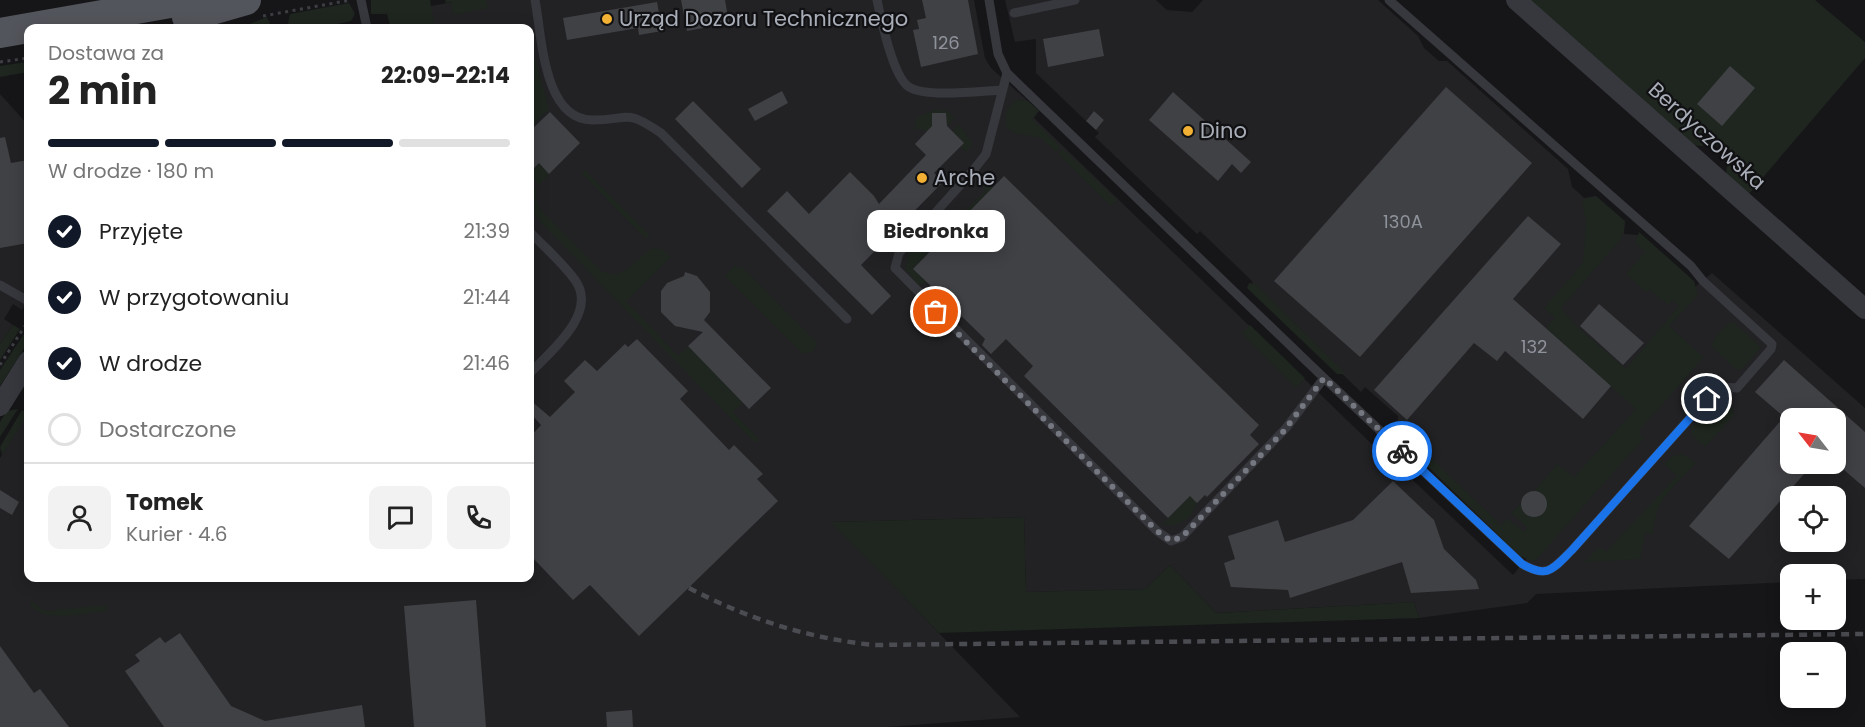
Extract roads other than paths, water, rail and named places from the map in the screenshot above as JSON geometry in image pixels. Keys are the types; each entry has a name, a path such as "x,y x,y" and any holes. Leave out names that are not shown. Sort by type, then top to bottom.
{"main road":[{"path":"41,24 78,16 176,2 207,0"},
{"path":"156,24 251,9"},
{"path":"0,33 24,28"},
{"path":"0,51 24,48"}],"street":[{"name":"Berdyczowska","path":"1516,0 1865,309"},
{"path":"0,406 24,367"}],"lane":[{"path":"361,0 366,24"},
{"path":"535,0 551,88 562,106 573,114 591,120 630,115 661,133 847,319"},
{"path":"877,0 895,60 904,83 910,88 934,92 1002,90"},
{"path":"989,0 998,54 1007,73 1324,378 1522,564 1537,573 1550,571 1572,550 1707,399 1719,388 1726,386 1737,388 1771,349 1772,344 1703,281 1691,266 1389,0"},
{"path":"1014,13 1075,0"},
{"path":"1007,73 986,154 899,253 894,268 1157,531 1171,541 1182,537 1283,432 1324,378"},
{"path":"534,236 576,281 580,291 572,331 534,369"},
{"path":"0,285 24,299"}],"railway":[{"path":"689,588 733,609 778,626 825,638 873,645 1865,634"}],"place":[{"name":"Urząd Dozoru Technicznego","path":"607,19"},
{"name":"Dino","path":"1188,131"},
{"name":"Arche","path":"922,178"},
{"name":"Biedronka","path":"936,312"}]}
